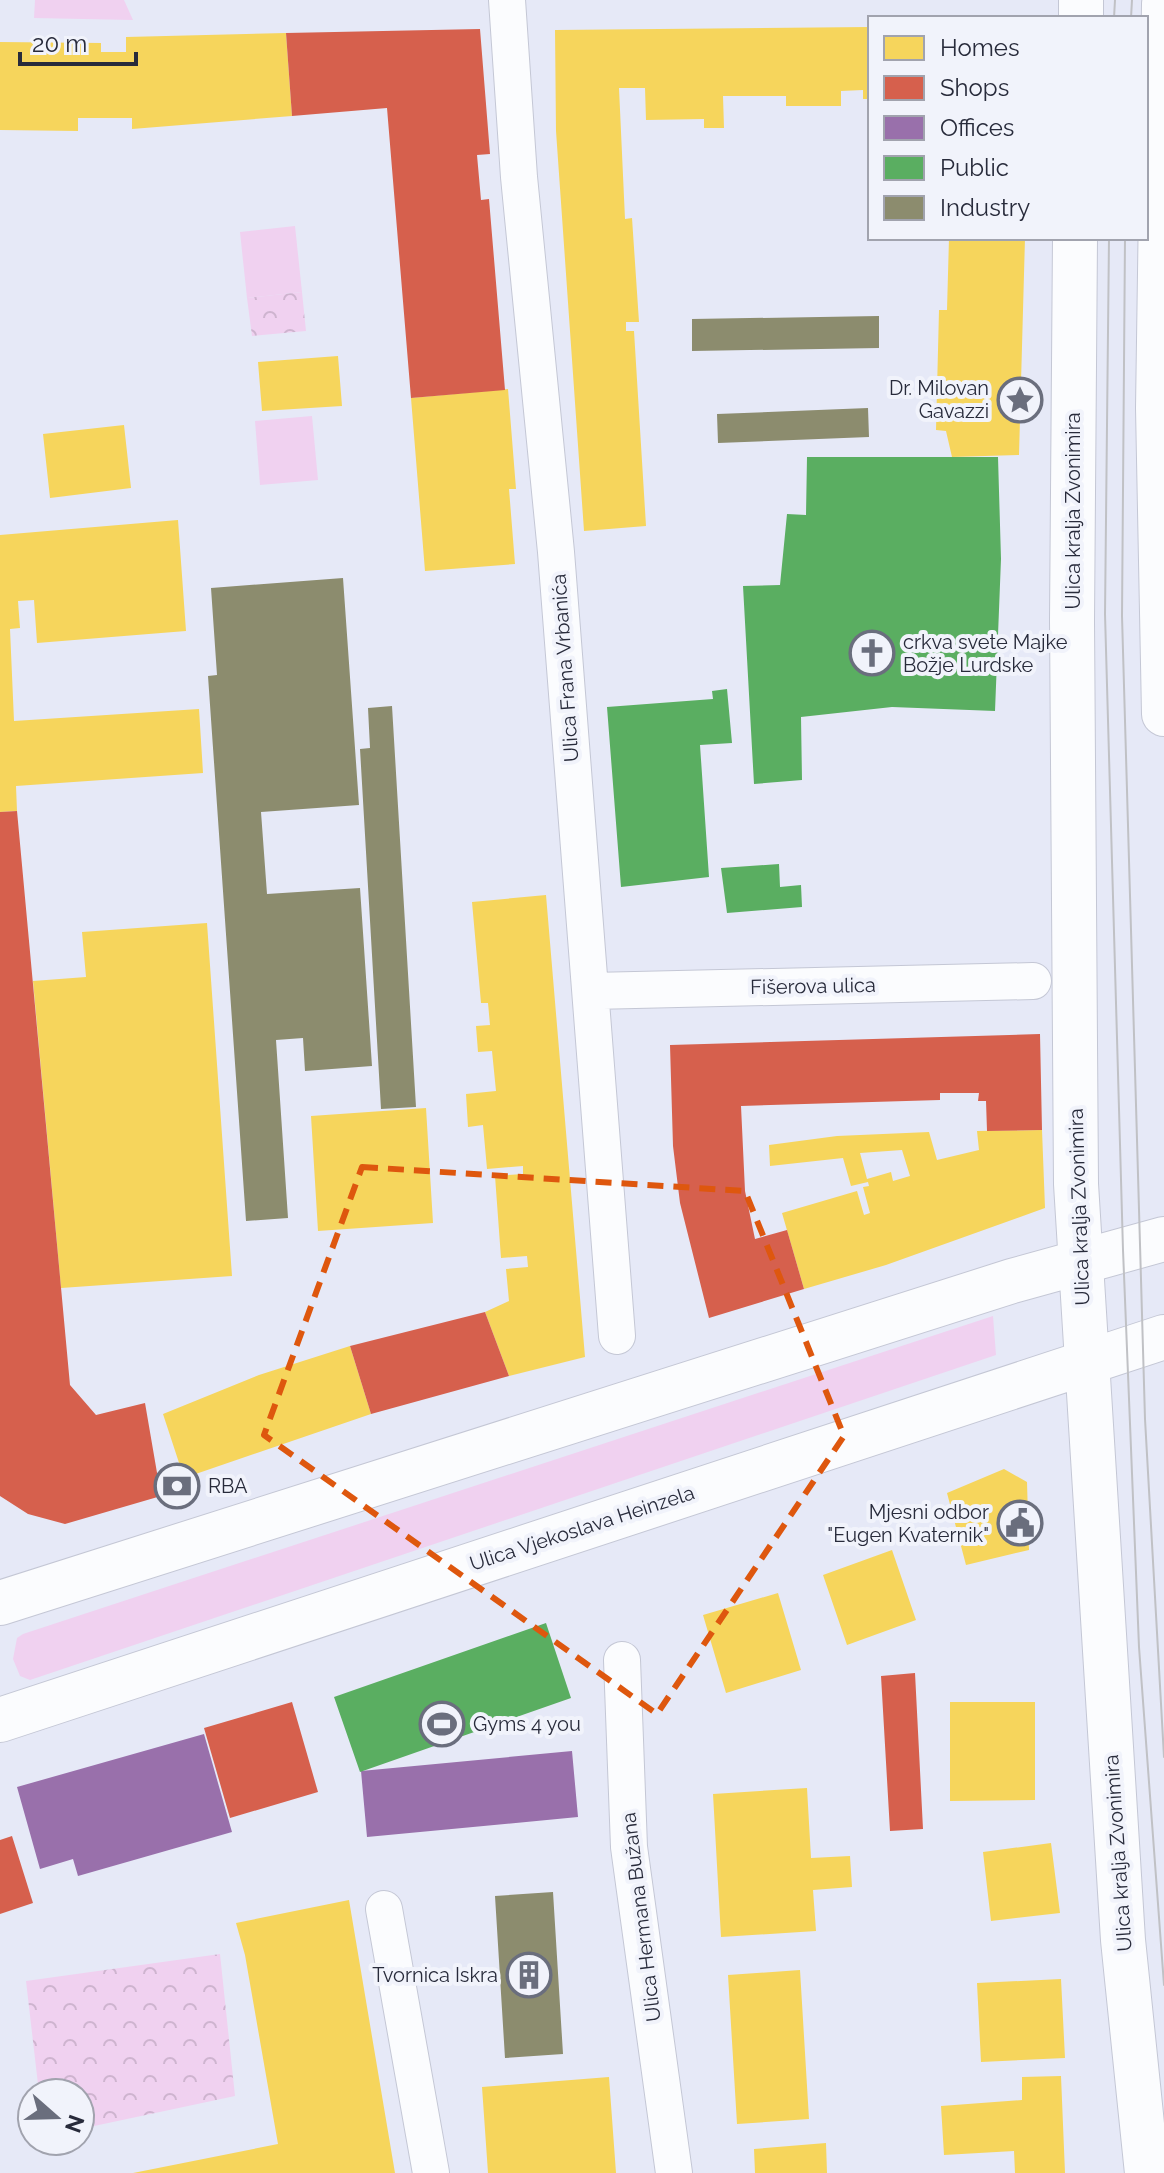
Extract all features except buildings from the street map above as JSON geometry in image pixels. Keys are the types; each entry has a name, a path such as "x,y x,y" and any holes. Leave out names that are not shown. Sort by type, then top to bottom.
{"main road":[{"path":"1164,4 1158,285 1164,714"},
{"name":"Ulica kralja Zvonimira","path":"1075,240 1072,621 1075,1158 1122,1924 1147,2173"},
{"path":"0,1603 1079,1261 1164,1239"},
{"name":"Ulica Vjekoslava Heinzela","path":"0,1720 1164,1337"}],"street":[{"name":"Ulica Frana Vrbanića","path":"507,0 519,177 556,552 617,1336"},
{"name":"Fišerova ulica","path":"592,991 1033,981"},
{"name":"Ulica Hermana Bužana","path":"622,1660 629,1847 674,2173"},
{"path":"384,1909 431,2173"}],"highlighted area":[{"path":"362,1167 745,1191 844,1436 657,1714 264,1435"}],"green space":[{"path":"35,0 124,0 133,20 34,18"},
{"path":"295,226 302,292 247,298 240,232"},
{"path":"302,292 306,331 252,336 247,298"},
{"path":"312,416 318,480 260,485 255,421"},
{"path":"993,1316 996,1355 30,1680 20,1676 13,1659 17,1638 23,1634"},
{"path":"220,1954 235,2096 96,2126 96,2077 37,2077 26,1981"}],"tram line":[{"path":"1114,16 1115,0"},
{"path":"1131,16 1132,0"},
{"path":"1109,240 1105,614 1123,1250 1139,1647 1164,1985"},
{"path":"1125,240 1122,616 1145,1419 1164,1757"}],"place":[{"name":"Dr. Milovan Gavazzi","path":"1020,400"},
{"name":"crkva svete Majke Božje Lurdske","path":"872,653"},
{"name":"RBA","path":"177,1486"},
{"name":"Mjesni odbor \"Eugen Kvaternik\"","path":"1020,1523"},
{"name":"Gyms 4 you","path":"442,1724"},
{"name":"Tvornica Iskra","path":"529,1975"}]}
